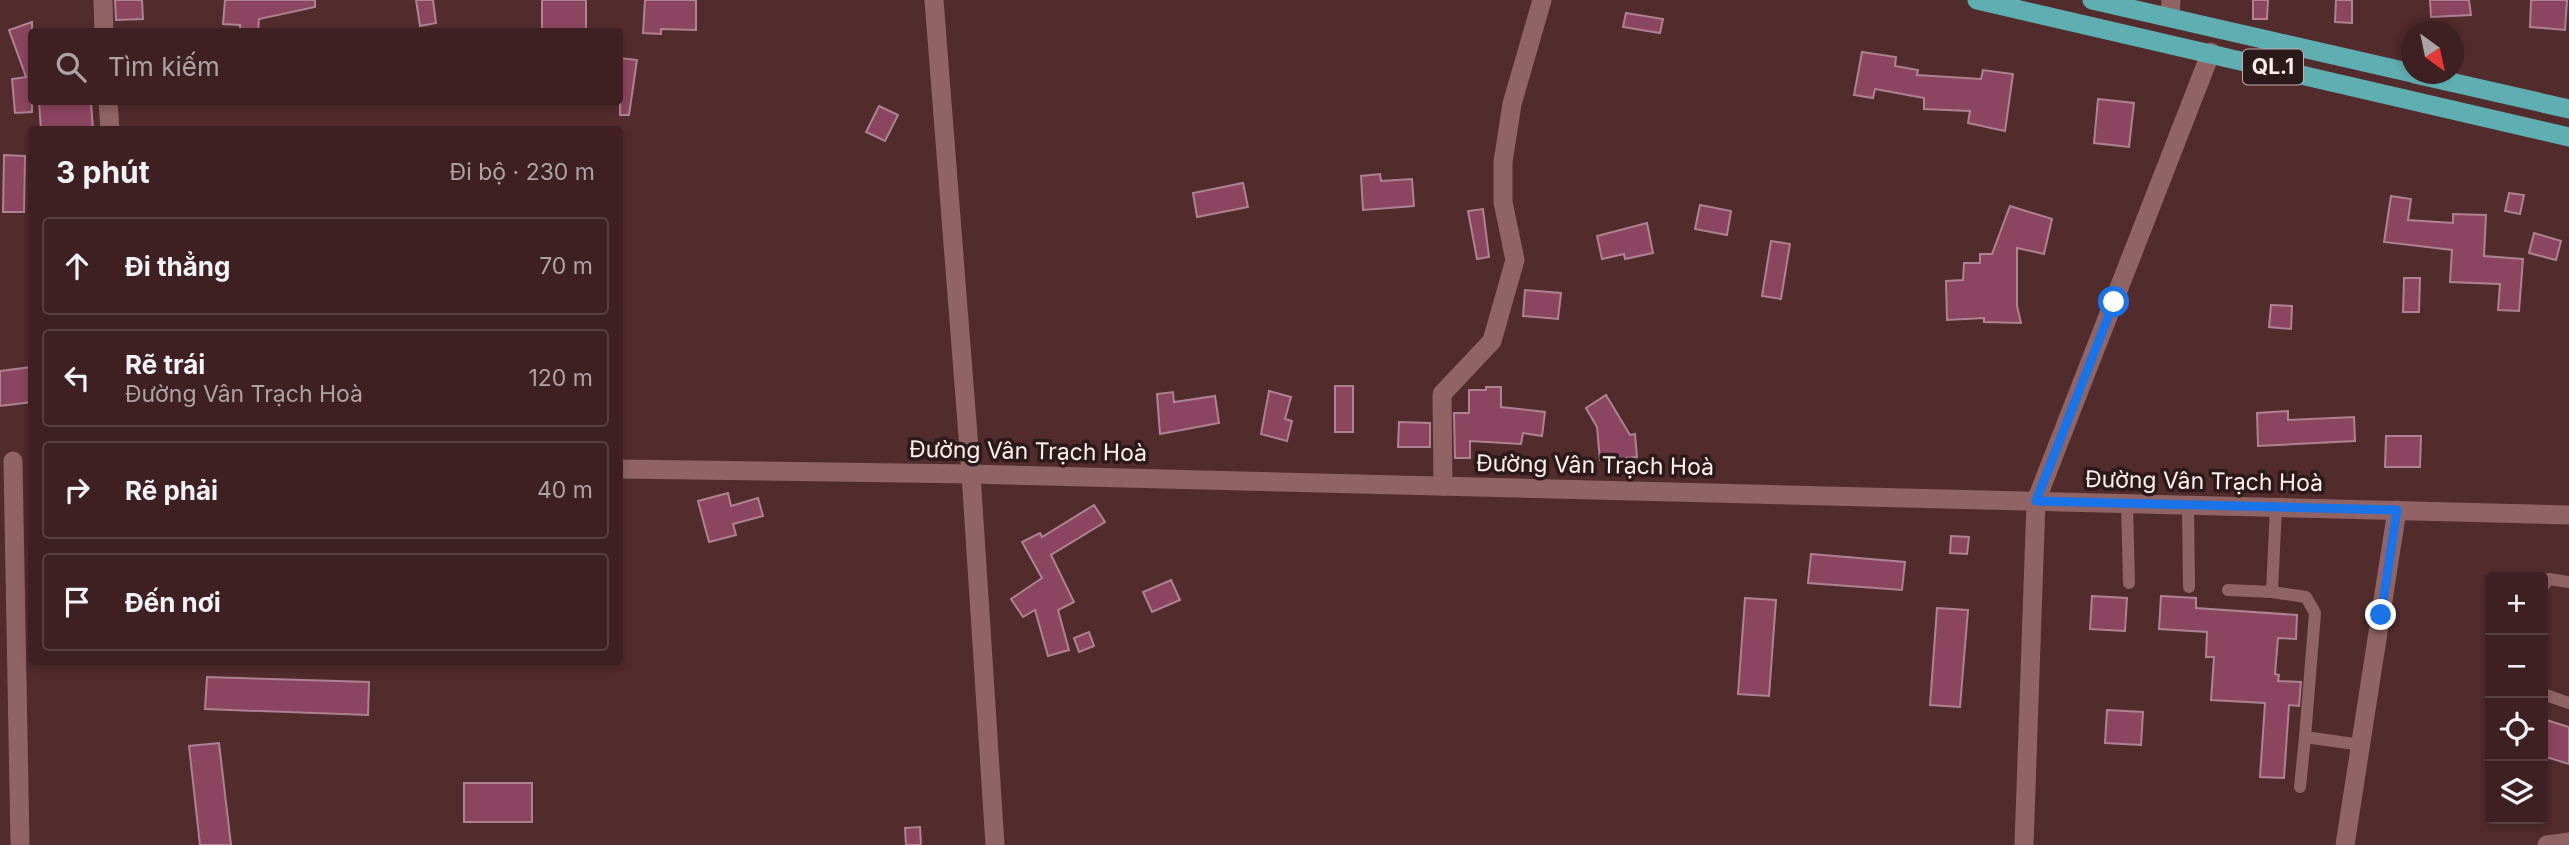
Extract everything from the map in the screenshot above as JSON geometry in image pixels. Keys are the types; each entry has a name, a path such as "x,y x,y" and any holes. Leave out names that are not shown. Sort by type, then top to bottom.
{"highway":[{"name":"QL.1","path":"1977,0 2569,137"},
{"name":"QL.1","path":"2092,0 2171,9 2221,28 2401,70"},
{"path":"2211,52 2221,28"},
{"name":"QL.1","path":"2461,84 2569,109"}],"street":[{"path":"103,0 104,28"},
{"path":"934,0 971,474 995,845"},
{"path":"1443,486 1442,394 1492,341 1515,260 1503,202 1503,162 1513,104 1542,0"},
{"path":"2024,845 2036,501 2211,52"},
{"path":"108,105 110,126"},
{"path":"15,461 20,845"},
{"name":"Đường Vân Trạch Hoà","path":"623,469 971,474 2569,514"},
{"path":"2345,845 2397,510"},
{"path":"2547,845 2569,842"}],"lane":[{"path":"2127,503 2129,583"},
{"path":"2188,505 2189,587"},
{"path":"2272,592 2276,507"},
{"path":"2548,580 2569,582"},
{"path":"2228,590 2306,597 2315,613 2300,787"},
{"path":"2548,696 2569,703"},
{"path":"2305,737 2362,745"}],"building":[{"path":"115,0 142,0 143,19 116,20"},
{"path":"225,0 315,0 315,7 259,19 258,28 223,24"},
{"path":"416,0 433,0 436,23 420,26"},
{"path":"542,0 586,0 586,28 542,28"},
{"path":"645,0 696,0 696,30 661,29 661,34 643,33"},
{"path":"2253,0 2268,0 2267,19 2253,19"},
{"path":"2336,0 2352,0 2352,23 2335,22"},
{"path":"2430,0 2469,0 2471,15 2431,17"},
{"path":"2531,0 2567,0 2565,30 2530,27"},
{"path":"1626,13 1663,19 1660,33 1623,27"},
{"path":"32,22 32,28 28,28 28,105 32,105 32,112 15,113 12,79 26,77 9,30"},
{"path":"1862,52 1896,57 1895,66 1918,70 1917,75 1981,79 1983,70 2013,74 2005,131 1968,123 1970,111 1924,109 1924,98 1875,89 1873,98 1854,95"},
{"path":"623,58 637,60 629,115 620,115 620,105 623,105"},
{"path":"2098,99 2134,103 2129,147 2094,143"},
{"path":"39,105 91,105 93,126 41,126"},
{"path":"879,106 898,115 885,141 866,132"},
{"path":"4,155 25,156 24,212 3,212"},
{"path":"1380,174 1381,181 1412,179 1414,206 1363,210 1361,176"},
{"path":"1243,183 1248,207 1197,217 1193,193"},
{"path":"2509,193 2524,195 2520,214 2505,211"},
{"path":"2391,196 2411,199 2408,220 2453,223 2453,214 2486,215 2484,256 2523,259 2519,311 2498,310 2500,284 2450,282 2452,250 2384,242"},
{"path":"1700,205 1731,211 1727,235 1695,229"},
{"path":"2010,206 2052,219 2044,254 2017,248 2017,306 2021,323 1984,322 1984,318 1947,320 1946,281 1963,280 1964,263 1980,263 1980,254 1992,254"},
{"path":"1483,209 1489,257 1477,259 1468,211"},
{"path":"1647,223 1653,253 1625,259 1624,254 1602,259 1597,236"},
{"path":"2534,233 2561,241 2556,260 2529,253"},
{"path":"1771,241 1790,244 1781,299 1762,296"},
{"path":"2404,278 2420,278 2419,312 2403,312"},
{"path":"1525,290 1561,293 1558,319 1523,316"},
{"path":"2271,305 2292,306 2291,329 2269,327"},
{"path":"28,368 28,402 0,406 0,371"},
{"path":"1335,386 1353,386 1353,432 1335,432"},
{"path":"1486,387 1501,387 1501,407 1545,412 1542,436 1523,433 1521,444 1470,441 1470,458 1455,458 1454,413 1469,413 1469,390 1486,390"},
{"path":"1269,391 1291,397 1285,419 1292,421 1287,441 1261,434"},
{"path":"1173,392 1174,402 1215,396 1219,423 1160,434 1157,394"},
{"path":"1606,395 1630,435 1635,434 1637,457 1600,460 1597,427 1586,408"},
{"path":"2288,411 2288,420 2354,417 2355,441 2258,446 2257,413"},
{"path":"1399,422 1430,423 1430,447 1398,447"},
{"path":"2386,436 2421,436 2420,467 2385,467"},
{"path":"728,493 731,506 758,498 763,516 733,524 736,535 709,542 698,501"},
{"path":"1094,505 1105,522 1051,555 1074,602 1058,610 1069,650 1048,656 1035,610 1023,617 1011,599 1042,578 1022,542 1040,533 1042,537"},
{"path":"1951,536 1969,537 1967,554 1950,553"},
{"path":"1811,554 1905,562 1902,590 1808,583"},
{"path":"1171,580 1180,600 1152,612 1143,592"},
{"path":"2092,596 2127,598 2125,631 2090,629"},
{"path":"2161,596 2196,598 2196,608 2297,615 2296,639 2278,638 2275,674 2279,675 2278,681 2301,682 2299,706 2289,705 2284,778 2260,777 2265,703 2211,700 2214,657 2206,657 2207,632 2159,629"},
{"path":"1745,598 1776,600 1769,696 1738,694"},
{"path":"1937,608 1968,610 1960,707 1930,705"},
{"path":"1089,632 1094,646 1079,652 1074,638"},
{"path":"207,677 369,682 368,715 205,709"},
{"path":"2107,710 2143,712 2141,745 2105,743"},
{"path":"2548,721 2569,727 2569,764 2548,758"},
{"path":"219,743 231,845 200,845 189,746"},
{"path":"464,783 532,783 532,822 464,822"},
{"path":"920,827 921,845 906,845 905,828"}],"route":[{"path":"2114,302 2036,501 2397,510 2381,615"}]}
